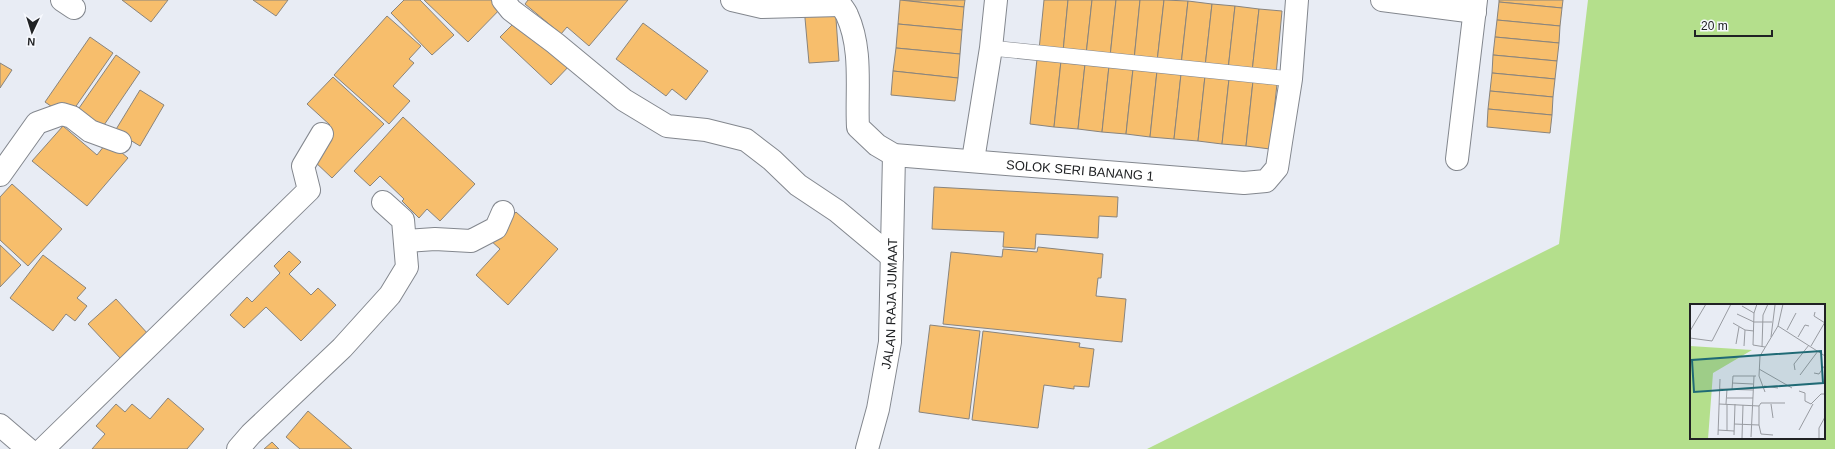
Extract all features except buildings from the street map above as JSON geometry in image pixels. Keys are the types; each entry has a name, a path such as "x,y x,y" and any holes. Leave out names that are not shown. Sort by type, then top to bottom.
{"street":[{"path":"503,0 511,10 555,42 624,100 667,126 706,130 746,140 772,160 798,185 838,211 892,257"},
{"path":"732,0 762,7 838,2 847,15 854,41 860,85 857,106 858,127 877,145 894,155"},
{"path":"973,160 991,48 996,0"},
{"path":"1291,80 1297,0"},
{"path":"1382,0 1475,6 1457,159"},
{"name":"SOLOK SERI BANANG 1","path":"894,155 973,160 1244,183 1266,181 1276,168 1291,80"},
{"path":"0,175 37,123 62,114 72,117 90,130 120,142"},
{"path":"43,449 309,190 303,166 322,134"},
{"name":"JALAN RAJA JUMAAT","path":"867,449 878,409 890,342 894,155"},
{"path":"238,449 251,434 342,348 390,295 407,267 406,241 403,220 383,202"},
{"path":"406,241 435,239 471,241 496,228 503,212"},
{"path":"0,425 28,449"}],"lane":[{"path":"991,48 1291,80"}],"green space":[{"path":"1588,0 1835,0 1835,449 1147,449 1559,244"}]}
